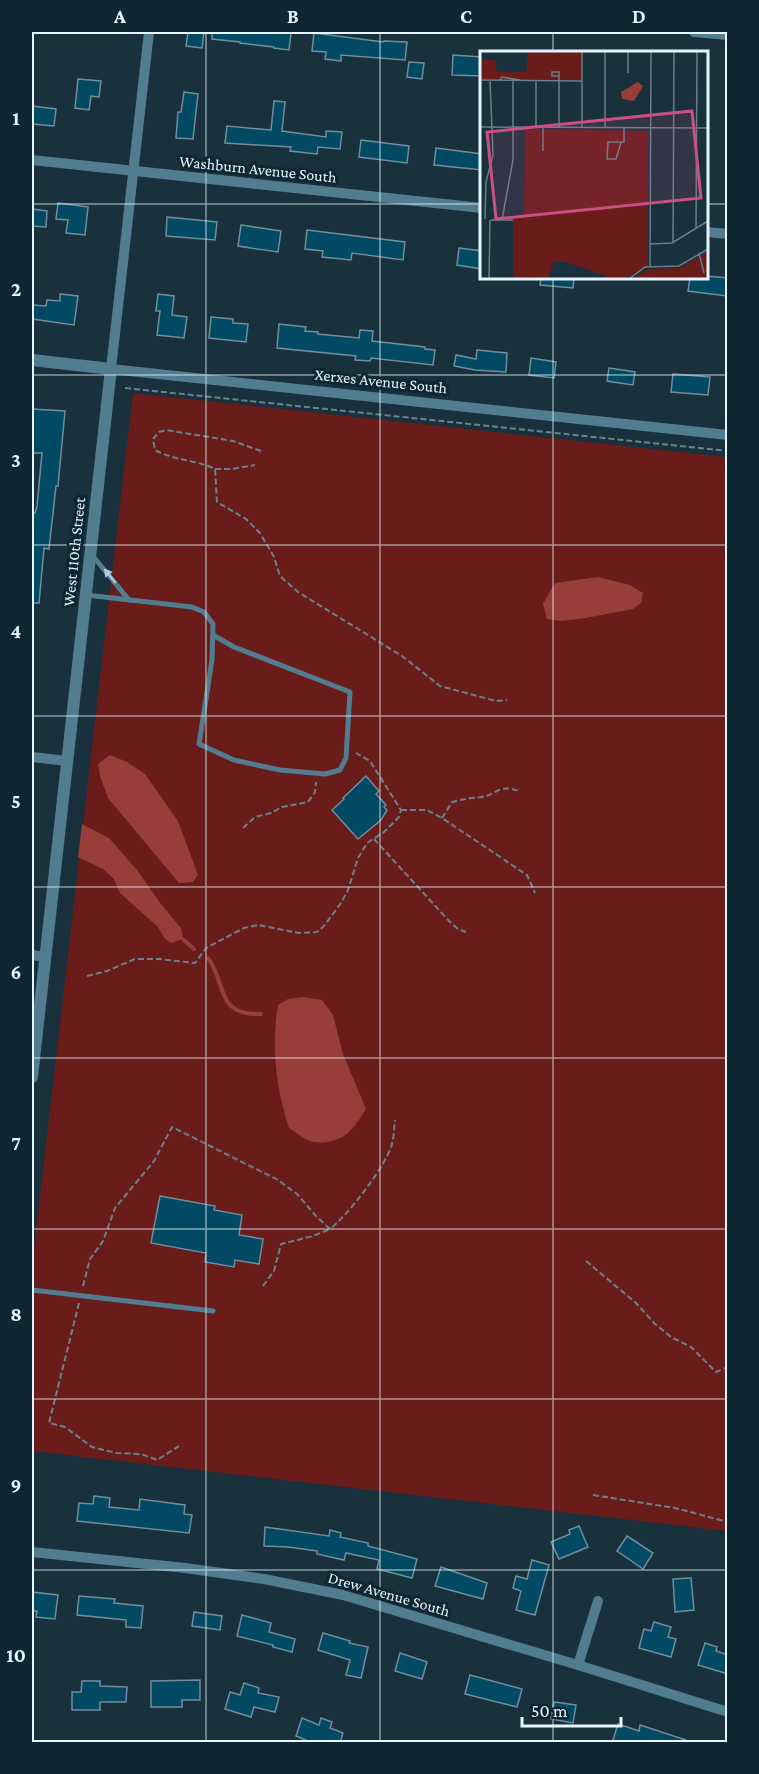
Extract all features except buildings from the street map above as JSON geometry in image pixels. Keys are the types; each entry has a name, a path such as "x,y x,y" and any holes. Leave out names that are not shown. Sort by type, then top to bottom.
{"street":[{"name":"West 110th Street","path":"32,1077 150,32"},
{"path":"694,32 728,35"},
{"name":"Washburn Avenue South","path":"32,160 480,208"},
{"path":"708,232 728,234"},
{"name":"Xerxes Avenue South","path":"32,360 728,435"},
{"path":"32,757 67,761"},
{"path":"32,955 45,957"},
{"name":"Drew Avenue South","path":"32,1552 185,1568 264,1579 343,1595 728,1712"},
{"path":"578,1665 598,1600"}],"lane":[{"path":"91,552 129,600"},
{"path":"86,595 192,607 204,612 213,624 213,636 212,660 199,744 234,760 280,770 325,774 340,770 346,759 350,692 234,647 213,636"},
{"path":"32,1290 213,1311"}],"path":[{"path":"125,388 728,451"},
{"path":"255,465 231,470 215,469 202,463 167,457 155,450 153,439 159,432 166,430 233,441 261,451"},
{"path":"215,469 217,502 246,519 260,533 274,556 280,576 298,592 402,656 440,686 496,701 507,700"},
{"path":"87,976 135,960 159,959 195,963 206,948 244,928 258,924 299,933 317,932 324,926 348,890 358,858 367,843 384,832 399,817 401,810 370,761 358,754 346,753"},
{"path":"243,828 255,817 271,813 282,807 308,802 315,792 317,773"},
{"path":"442,818 452,802 484,796 500,788 519,791"},
{"path":"401,810 427,810 442,818 527,875 536,893"},
{"path":"374,838 450,922 466,932"},
{"path":"263,1286 273,1271 281,1244 330,1229 340,1221 359,1198 383,1163 392,1144 395,1120"},
{"path":"179,1446 157,1460 141,1454 116,1453 92,1447 65,1427 49,1422 84,1276 90,1258 103,1241 115,1208 154,1161 172,1127 278,1180 297,1194 330,1229"},
{"path":"586,1261 636,1303 670,1337 691,1347 716,1372 728,1367"},
{"path":"593,1495 675,1508 728,1522"}],"shaded area":[{"path":"133,393 727,457 727,1531 32,1451 32,1265"},
{"path":"598,577 630,585 643,593 641,603 633,609 586,618 561,621 547,619 543,604 555,583"},
{"path":"110,755 127,762 145,774 178,821 198,875 193,882 179,883 108,798 98,764"},
{"path":"82,824 109,838 137,870 181,928 183,939 171,943 165,939 158,927 120,893 114,879 103,869 78,857"},
{"path":"303,997 322,1000 333,1015 343,1054 366,1109 346,1134 333,1141 314,1142 289,1128 281,1098 275,1052 278,1005 288,999"}],"waterway":[{"path":"183,939 194,949"},
{"path":"208,958 229,1004 236,1010 261,1014"}]}
